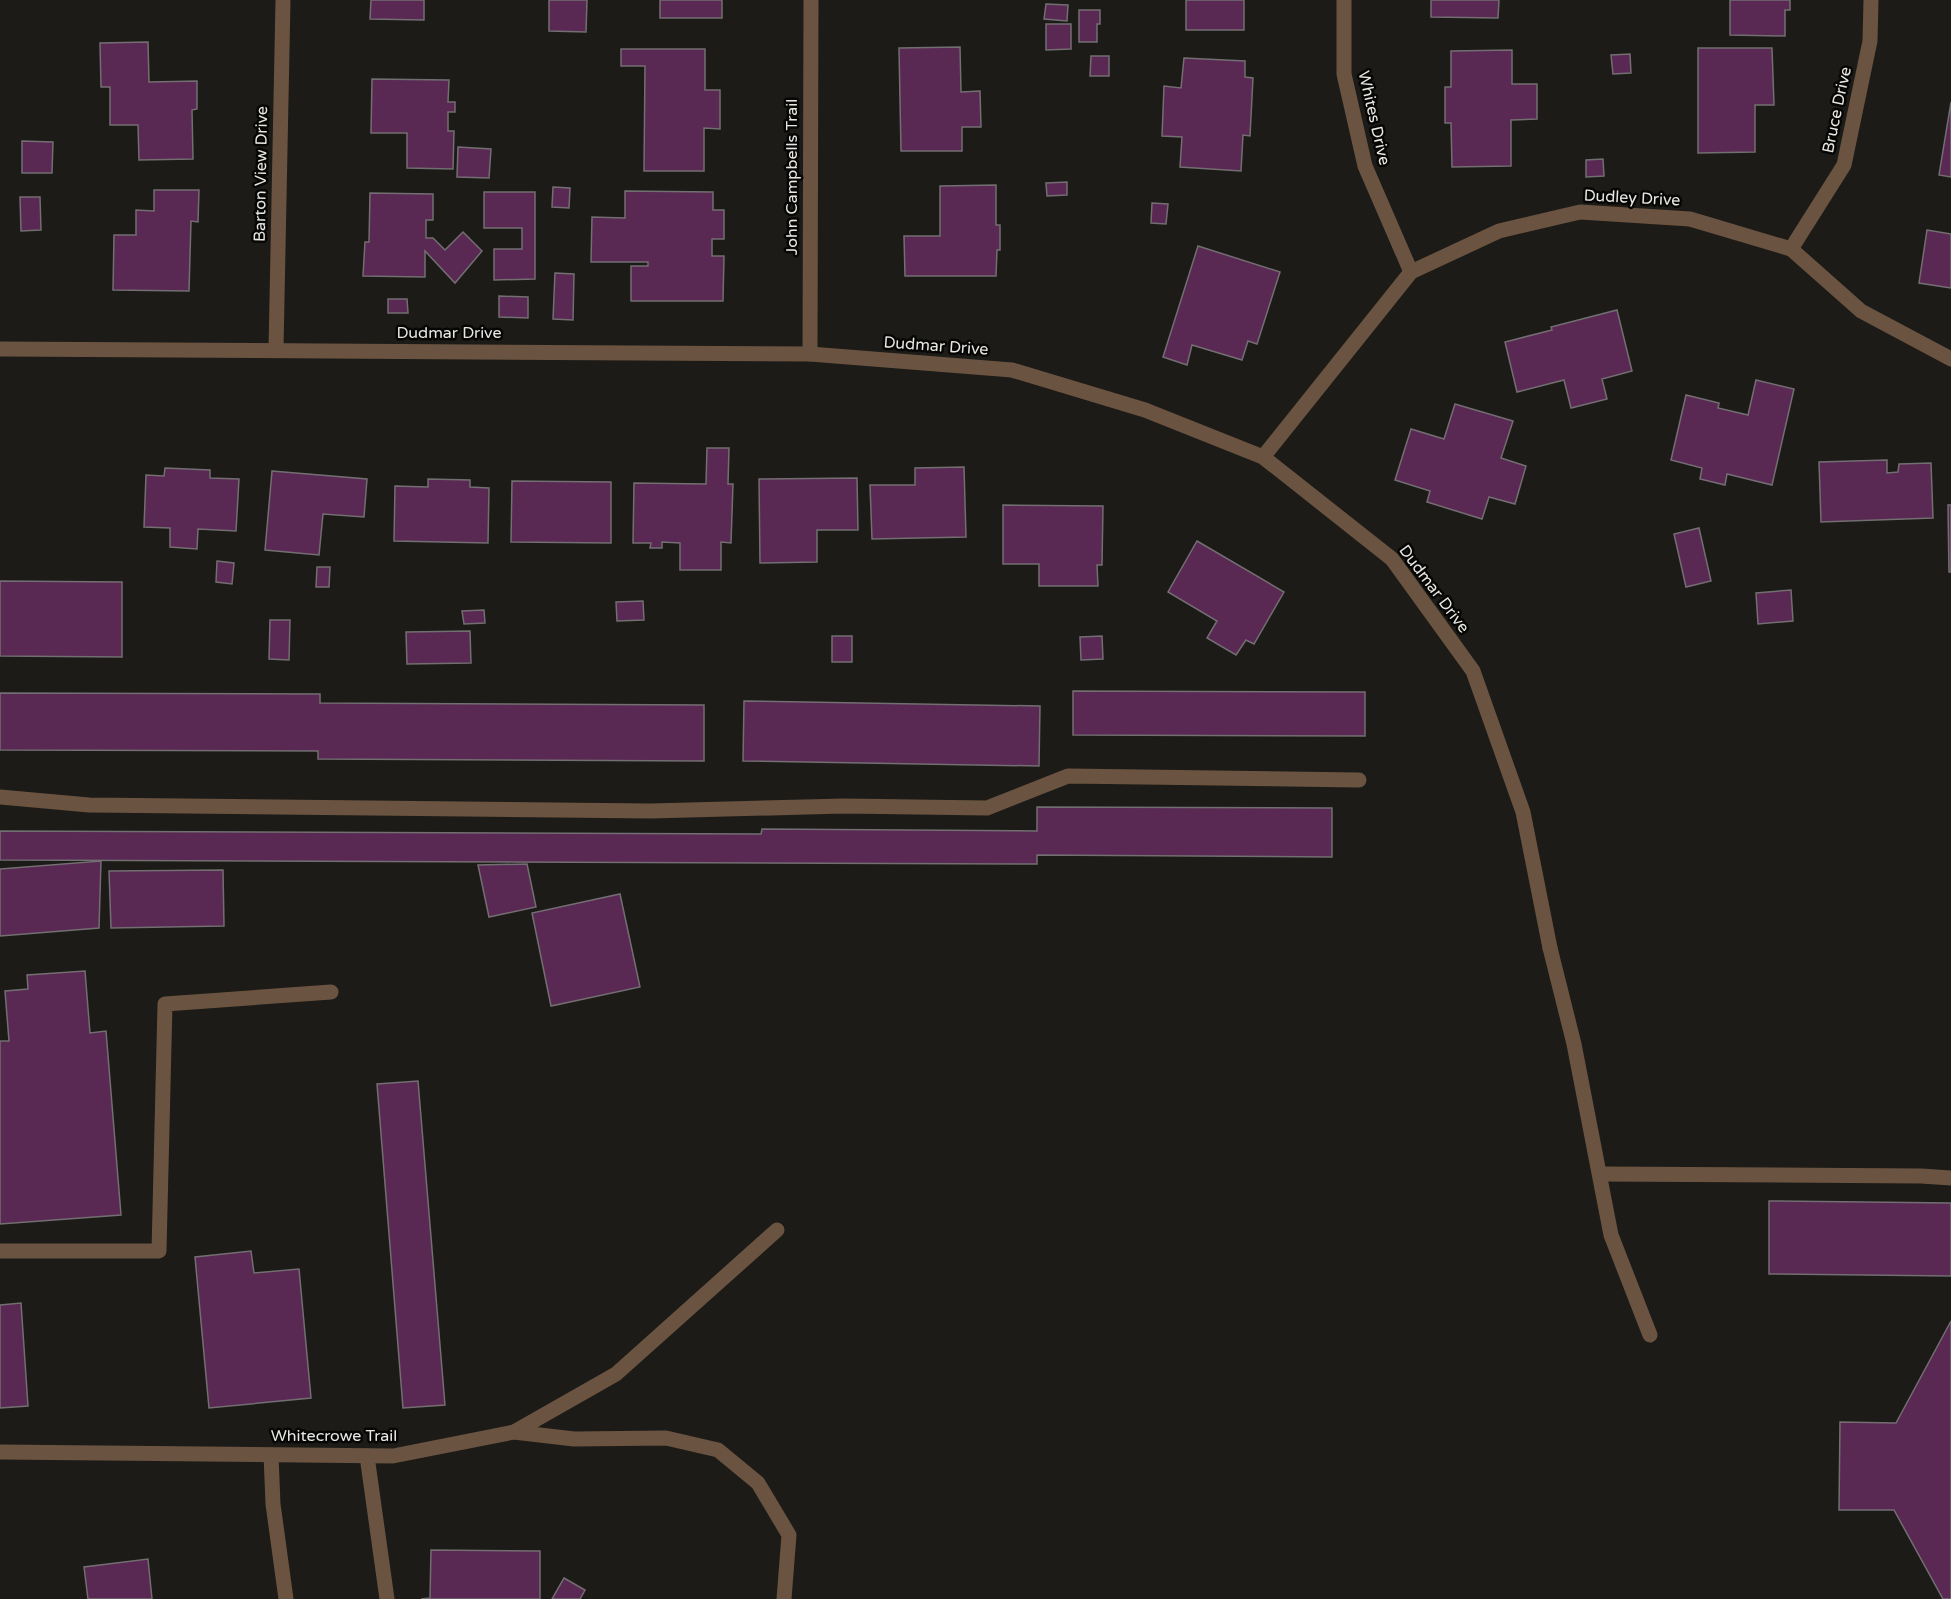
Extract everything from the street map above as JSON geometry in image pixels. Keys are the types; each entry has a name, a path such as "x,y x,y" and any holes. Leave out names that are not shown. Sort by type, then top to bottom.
{"street":[{"name":"Barton View Drive","path":"276,350 283,0"},
{"name":"John Campbells Trail","path":"810,354 811,0"},
{"name":"Whites Drive","path":"1344,0 1344,74 1365,166 1411,272"},
{"name":"Bruce Drive","path":"1791,249 1844,165 1870,41 1871,0"},
{"name":"Dudley Drive","path":"1263,457 1411,272 1499,231 1580,212 1690,219 1791,249 1861,311 1951,359"},
{"name":"Dudmar Drive","path":"0,349 810,354 1012,370 1145,410 1263,457 1392,559 1473,671 1523,812 1550,948 1574,1044 1611,1235 1650,1335"},
{"path":"0,797 113,805 651,811 844,806 987,808 1068,776 1359,780"},
{"path":"0,1251 159,1251 165,1004 331,992"},
{"path":"1600,1174 1951,1178"},
{"name":"Whitecrowe Trail","path":"0,1452 393,1456 514,1432 616,1374 777,1230"},
{"path":"514,1432 574,1439 666,1438 718,1450 758,1483 789,1535 784,1599"},
{"path":"271,1455 273,1504 286,1599"},
{"path":"367,1456 387,1599"}],"building":[{"path":"371,0 424,0 424,20 370,19"},
{"path":"549,0 587,0 586,32 549,31"},
{"path":"660,0 722,0 722,18 660,18"},
{"path":"1186,0 1244,0 1244,30 1186,30"},
{"path":"1431,0 1499,0 1498,18 1431,17"},
{"path":"1730,0 1790,0 1790,10 1785,10 1785,36 1730,35"},
{"path":"1046,4 1068,5 1067,21 1044,19"},
{"path":"1079,10 1100,10 1097,42 1079,42"},
{"path":"1046,24 1071,24 1071,49 1046,50"},
{"path":"148,42 149,82 197,81 197,109 192,110 193,159 139,160 138,125 110,125 110,87 101,87 100,43"},
{"path":"960,47 961,92 980,91 981,127 962,127 962,151 901,151 899,48"},
{"path":"1698,48 1772,48 1774,105 1755,105 1755,152 1698,153"},
{"path":"621,49 705,49 705,90 720,90 720,129 704,128 704,171 644,171 645,66 621,66"},
{"path":"1512,50 1512,84 1537,84 1537,119 1511,120 1511,166 1452,167 1451,123 1445,123 1445,87 1451,87 1451,51"},
{"path":"1630,54 1631,73 1613,74 1611,55"},
{"path":"1091,56 1109,56 1109,76 1090,76"},
{"path":"1184,58 1245,61 1245,77 1253,78 1250,136 1243,135 1241,171 1180,167 1182,137 1162,136 1164,86 1181,88"},
{"path":"372,79 449,80 448,102 455,102 455,112 448,112 448,131 454,131 453,169 407,168 407,133 371,133"},
{"path":"1951,102 1951,177 1939,175"},
{"path":"22,141 53,142 52,173 22,173"},
{"path":"458,147 491,149 489,178 457,177"},
{"path":"1603,159 1604,176 1586,177 1586,160"},
{"path":"1067,182 1067,195 1047,196 1046,183"},
{"path":"996,185 996,225 1000,225 1000,250 997,250 996,276 905,276 904,236 940,236 940,186"},
{"path":"553,187 570,188 569,208 552,207"},
{"path":"154,190 199,190 198,222 191,221 189,291 113,290 114,235 136,235 136,210 154,211"},
{"path":"625,191 713,192 713,210 724,210 724,239 712,239 712,256 724,256 723,301 631,301 631,266 648,266 648,262 591,262 592,217 625,218"},
{"path":"484,192 535,192 535,279 494,280 494,249 522,249 522,228 484,228"},
{"path":"370,193 433,194 433,220 426,220 426,238 433,238 445,250 463,232 482,251 455,283 425,251 425,277 363,276 365,242 369,242"},
{"path":"20,197 40,197 41,230 21,231"},
{"path":"1152,203 1168,204 1166,224 1151,223"},
{"path":"1927,230 1951,234 1951,288 1919,283"},
{"path":"1198,246 1280,272 1257,344 1248,341 1242,360 1192,345 1187,365 1163,357"},
{"path":"555,273 574,274 573,320 553,319"},
{"path":"499,296 528,297 528,318 499,317"},
{"path":"388,299 407,299 408,313 388,313"},
{"path":"1617,310 1632,371 1602,379 1607,399 1571,408 1564,380 1517,392 1505,342"},
{"path":"1756,380 1794,389 1772,485 1727,474 1725,485 1700,479 1702,468 1671,460 1686,395 1719,403 1718,408 1748,415"},
{"path":"1455,404 1513,421 1501,458 1526,466 1515,504 1489,497 1482,519 1427,502 1430,491 1395,480 1411,429 1444,439"},
{"path":"707,448 729,448 728,484 733,484 731,543 721,542 721,570 680,570 680,543 662,542 662,548 650,548 651,543 633,543 634,483 706,484"},
{"path":"1887,460 1887,473 1898,472 1899,464 1931,463 1933,518 1821,522 1819,462"},
{"path":"964,467 966,537 872,539 870,485 915,485 915,468"},
{"path":"165,468 210,470 210,478 239,479 236,531 198,529 197,549 170,547 170,528 144,527 146,475 164,476"},
{"path":"272,471 367,479 364,517 323,514 319,555 265,550"},
{"path":"857,478 858,530 817,530 817,562 760,563 759,479"},
{"path":"428,479 470,480 470,487 489,488 488,543 394,541 395,486 428,487"},
{"path":"512,481 611,482 611,543 511,542"},
{"path":"1003,505 1103,506 1102,565 1097,565 1098,586 1039,586 1039,564 1003,564"},
{"path":"1948,505 1951,505 1951,572 1949,572"},
{"path":"1699,528 1711,581 1686,587 1674,534"},
{"path":"1197,541 1284,592 1254,644 1246,640 1236,655 1207,638 1217,621 1168,592"},
{"path":"217,561 234,563 232,584 216,582"},
{"path":"317,567 330,567 329,587 316,587"},
{"path":"0,581 122,582 122,657 0,656"},
{"path":"1791,590 1793,621 1758,624 1756,593"},
{"path":"643,601 644,620 617,621 616,602"},
{"path":"484,610 485,623 464,624 462,611"},
{"path":"270,620 290,620 289,660 269,659"},
{"path":"470,631 471,663 407,664 406,632"},
{"path":"832,636 852,636 852,662 832,662"},
{"path":"1102,636 1103,659 1081,660 1080,637"},
{"path":"1073,691 1365,692 1365,736 1073,735"},
{"path":"0,693 320,694 320,703 704,705 704,761 318,759 318,751 0,750"},
{"path":"744,701 1040,706 1039,766 743,761"},
{"path":"1037,807 1332,808 1332,857 1037,855 1037,864 0,860 0,831 761,834 762,829 1037,831"},
{"path":"101,861 99,928 0,936 0,869"},
{"path":"527,864 536,907 489,917 478,865"},
{"path":"223,870 224,926 111,928 109,871"},
{"path":"620,894 640,987 551,1006 532,913"},
{"path":"85,971 90,1033 106,1031 121,1215 0,1224 0,1041 9,1041 5,991 28,989 27,975"},
{"path":"418,1081 445,1405 403,1408 377,1084"},
{"path":"1769,1201 1951,1203 1951,1276 1769,1274"},
{"path":"251,1251 254,1273 299,1269 311,1398 209,1408 195,1257"},
{"path":"21,1303 28,1406 0,1408 0,1305"},
{"path":"1951,1321 1951,1599 1943,1599 1894,1510 1839,1510 1840,1422 1896,1423"},
{"path":"431,1550 540,1551 540,1599 421,1599 430,1598"},
{"path":"148,1559 152,1599 88,1599 84,1567"},
{"path":"564,1578 585,1590 580,1599 552,1599"}]}
